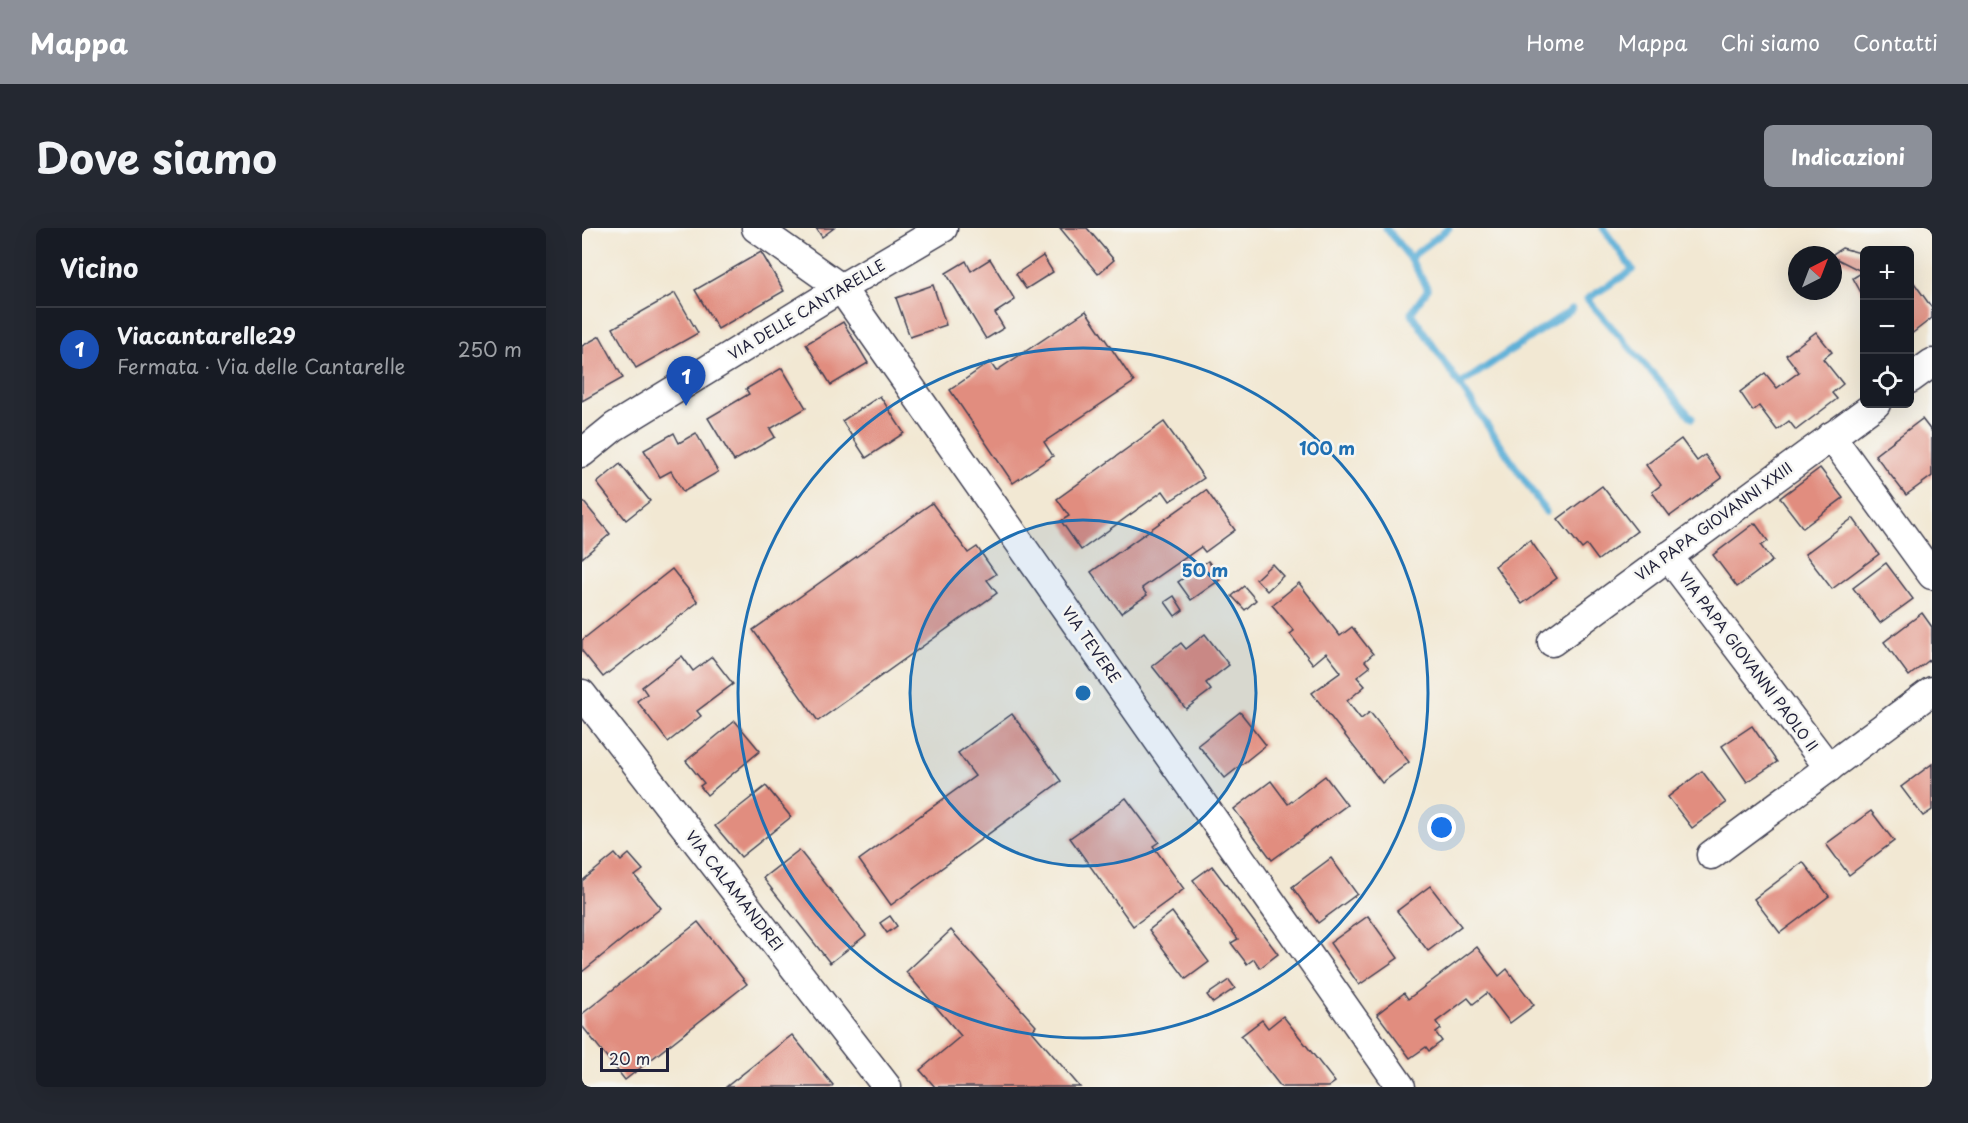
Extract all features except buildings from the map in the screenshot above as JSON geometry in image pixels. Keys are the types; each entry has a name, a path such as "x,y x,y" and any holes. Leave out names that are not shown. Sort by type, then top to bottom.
{"street":[{"name":"VIA TEVERE","path":"756,228 841,288 1401,1087"},
{"name":"VIA DELLE CANTARELLE","path":"582,453 614,427 943,228"},
{"path":"1914,376 1932,363"},
{"name":"VIA PAPA GIOVANNI XXIII","path":"1552,642 1870,408"},
{"path":"1831,436 1932,575"},
{"name":"VIA PAPA GIOVANNI PAOLO II","path":"1668,556 1829,768"},
{"path":"1712,855 1932,691"},
{"name":"VIA CALAMANDREI","path":"582,694 887,1087"}],"waterway":[{"path":"1386,228 1410,258 1428,289 1411,313 1546,512"},
{"path":"1410,258 1449,228"},
{"path":"1603,228 1633,270 1587,299 1692,418"},
{"path":"1461,384 1572,309"}],"place":[{"name":"Viacantarelle29","path":"686,406"}]}
